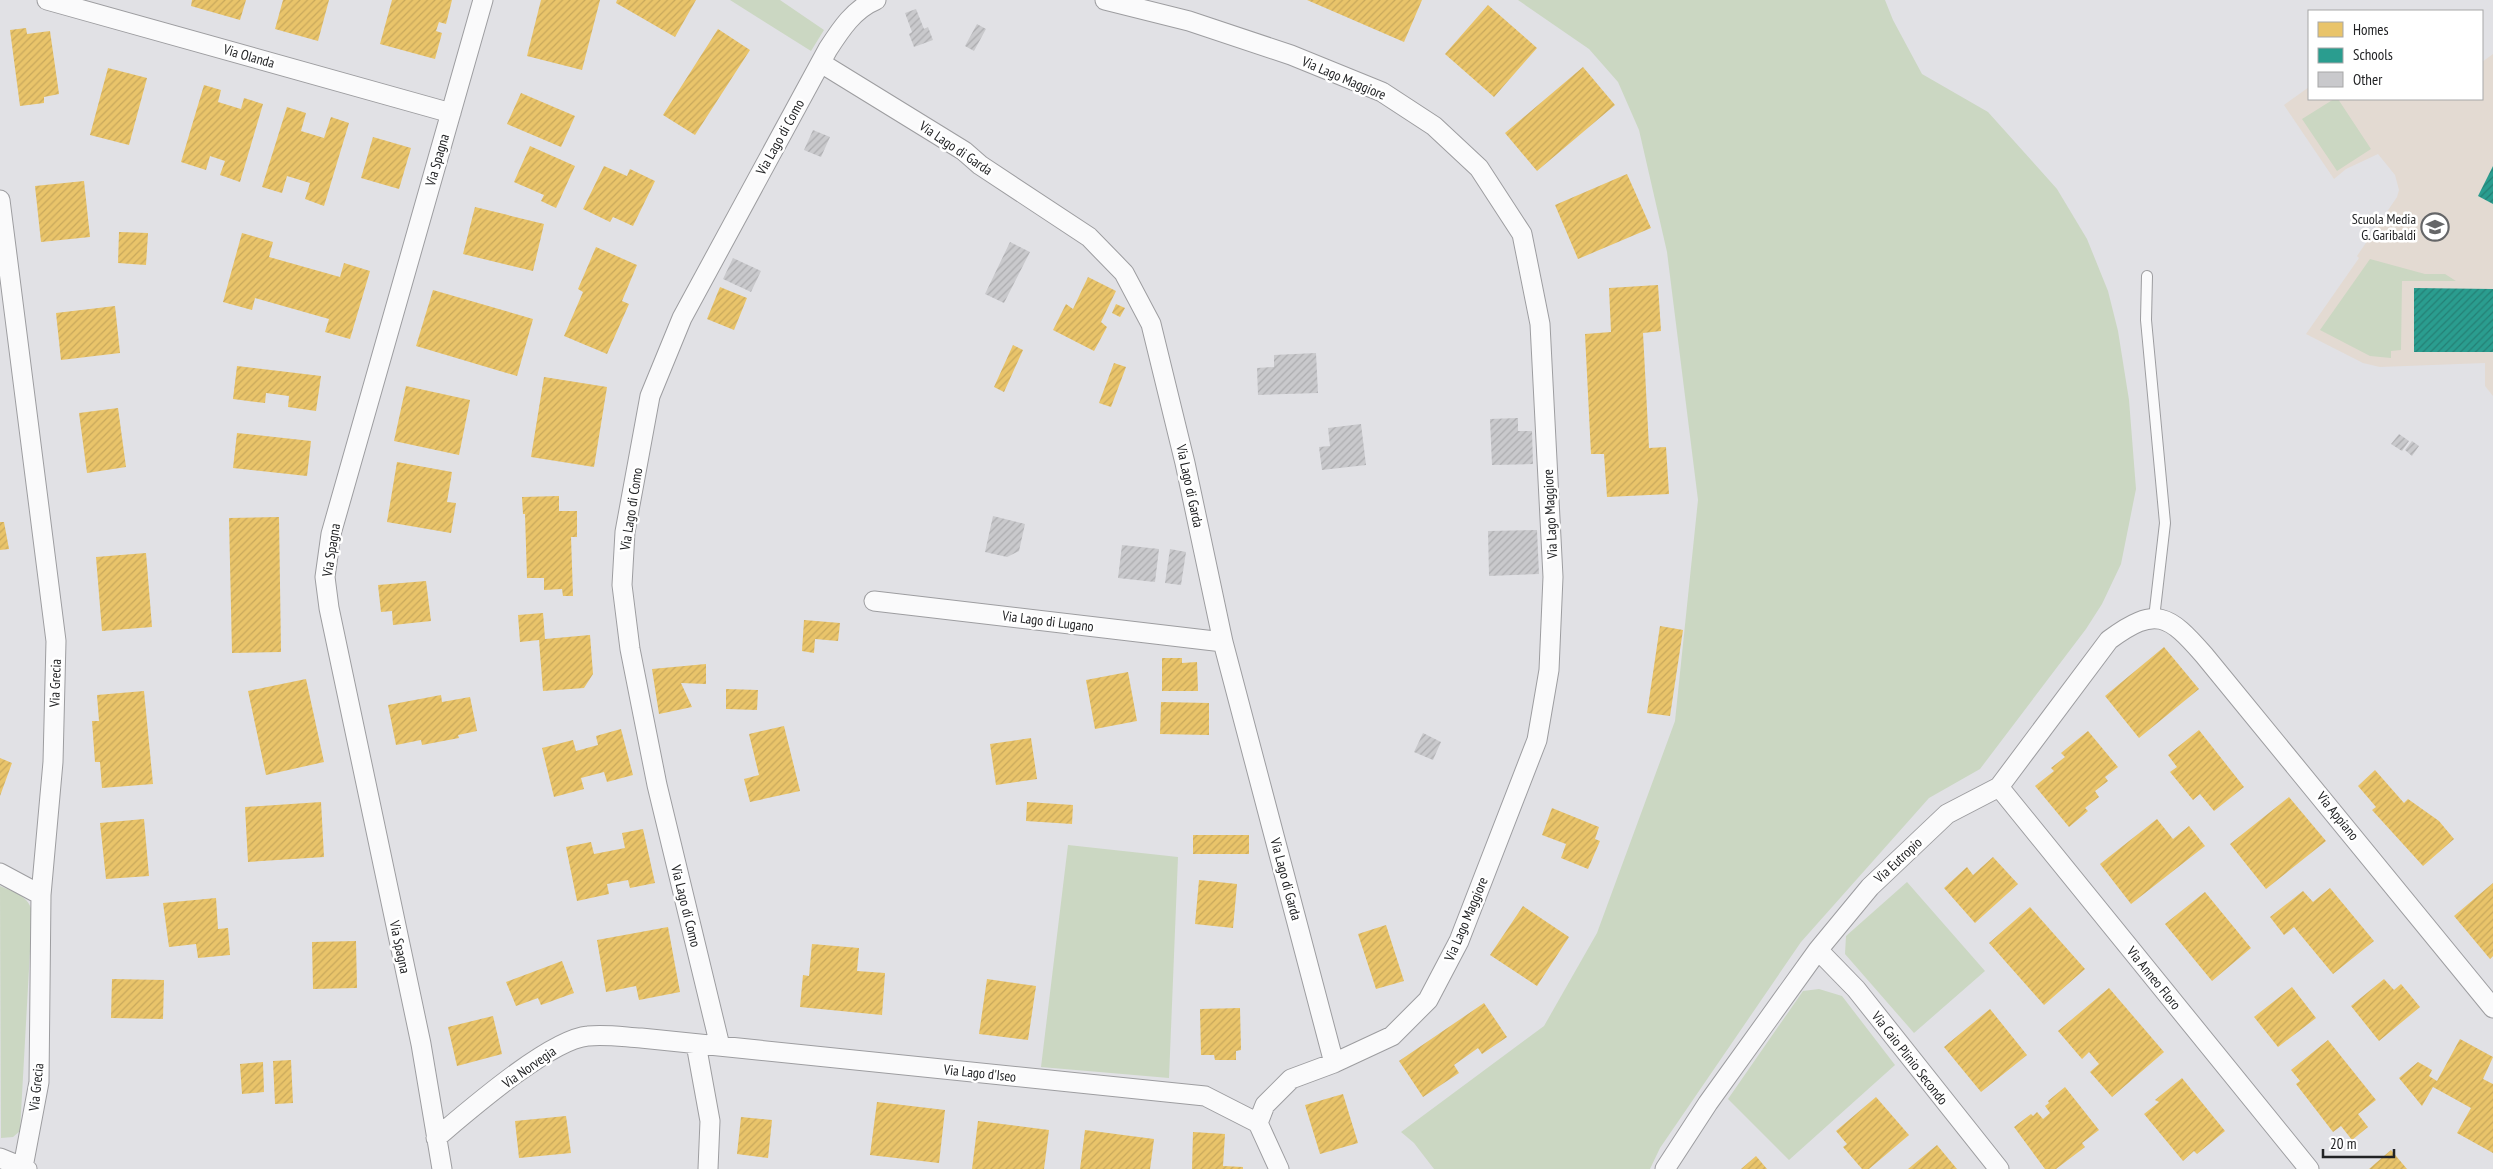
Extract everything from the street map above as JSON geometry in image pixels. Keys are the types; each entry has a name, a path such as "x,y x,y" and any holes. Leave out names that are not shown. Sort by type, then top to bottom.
{"street":[{"name":"Via Olanda","path":"47,0 450,113"},
{"name":"Via Spagna","path":"442,1169 421,1044 331,618 325,577 331,534 483,0"},
{"path":"821,63 847,21 876,0"},
{"name":"Via Lago Maggiore","path":"1105,0 1189,21 1282,52 1382,92 1434,126 1479,168 1522,234 1540,324 1553,577 1548,670 1537,740 1459,941 1428,1000 1392,1036 1334,1063 1291,1079 1266,1105 1258,1123"},
{"name":"Via Lago di Garda","path":"821,63 964,151 980,165 1089,237 1124,273 1151,324 1185,463 1223,642 1334,1063"},
{"name":"Via Lago di Como","path":"720,1046 657,785 630,649 622,586 625,532 650,396 682,318 821,63"},
{"name":"Via Grecia","path":"0,200 56,641 53,762 41,895 39,1082 26,1168"},
{"name":"Via Lago di Lugano","path":"874,601 1223,642"},
{"name":"Via Appiano","path":"2154,618 2162,619 2179,627 2286,753 2493,1008"},
{"name":"Via Eutropio","path":"1665,1169 1708,1103 1818,950 1870,887 1947,814 1999,787 2109,640 2128,625 2154,618"},
{"name":"Via Anneo Floro","path":"1999,787 2309,1169"},
{"path":"0,873 41,895"},
{"name":"Via Caio Plinio Secondo","path":"1818,950 1856,989 1999,1169"},
{"name":"Via Norvegia","path":"436,1138 474,1106 551,1049 586,1035 696,1044"},
{"path":"696,1044 710,1121 708,1169"},
{"name":"Via Lago d'Iseo","path":"696,1044 1205,1096 1258,1123"},
{"path":"1258,1123 1279,1169"},
{"path":"0,1158 26,1168"}],"lane":[{"path":"2147,276 2146,320 2165,523 2154,618"}],"shaded area":[{"name":"Scuola Media G. Garibaldi","path":"2493,54 2493,396 2485,386 2485,363 2380,367 2363,363 2306,334 2359,258 2357,256 2397,197 2399,190 2395,175 2378,154 2346,169 2334,179 2284,105 2308,88 2308,100 2483,100 2483,61"}],"green space":[{"path":"730,0 780,0 824,30 811,51"},
{"path":"1518,0 1885,0 1893,20 1922,74 1988,112 2057,189 2087,239 2108,291 2118,331 2129,400 2136,489 2121,564 2102,604 2086,629 1980,769 1929,798 1801,942 1660,1148 1650,1169 1434,1169 1414,1143 1401,1132 1544,1026 1597,933 1675,721 1698,500 1667,252 1639,130 1618,82 1589,49"},
{"path":"2332,100 2339,100 2371,149 2337,171 2302,119"},
{"path":"2370,259 2425,274 2445,274 2456,281 2402,281 2401,350 2391,351 2391,358 2370,356 2320,330"},
{"path":"1068,845 1178,857 1169,1078 1041,1067"},
{"path":"1907,882 1985,971 1914,1033 1845,954 1846,936"},
{"path":"0,886 26,899 32,915 20,1131 13,1137 1,1138"},
{"path":"1819,989 1842,996 1895,1065 1789,1160 1728,1099 1803,991"}],"building: Homes":[{"path":"192,0 246,0 240,20 191,6"},
{"path":"283,0 329,0 318,41 275,29"},
{"path":"392,0 452,0 446,24 439,22 436,31 442,33 435,59 380,44"},
{"path":"541,0 600,0 582,70 527,56"},
{"path":"617,0 696,0 675,37 616,3"},
{"path":"1307,0 1422,0 1404,42"},
{"path":"1488,5 1537,48 1494,97 1445,54"},
{"path":"26,28 27,34 50,31 59,94 44,97 44,103 20,106 10,30"},
{"path":"718,29 750,50 695,135 663,115"},
{"path":"1583,67 1615,105 1537,171 1505,133"},
{"path":"108,68 147,78 129,145 90,135"},
{"path":"204,85 221,90 218,102 241,109 244,98 263,104 240,182 220,175 225,161 210,156 206,170 181,162"},
{"path":"521,93 575,116 561,147 507,124"},
{"path":"287,107 306,113 301,131 324,138 331,117 349,123 324,206 305,199 310,183 287,176 282,193 262,187"},
{"path":"373,137 411,148 399,189 361,178"},
{"path":"530,146 575,166 556,208 541,201 544,195 514,182"},
{"path":"604,166 627,176 630,169 655,181 633,226 613,217 610,222 583,209"},
{"path":"1627,174 1651,228 1578,259 1555,205"},
{"path":"84,181 90,237 41,242 35,186"},
{"path":"475,207 544,224 533,271 463,254"},
{"path":"119,232 148,233 146,265 118,263"},
{"path":"242,233 273,242 269,257 340,277 344,263 370,271 350,339 325,332 329,319 255,298 252,310 223,302"},
{"path":"596,247 637,265 622,301 629,304 607,354 564,336 583,292 578,289"},
{"path":"1088,277 1116,291 1101,322 1107,327 1094,351 1053,330 1066,304 1073,309"},
{"path":"1658,285 1661,331 1643,333 1649,448 1666,447 1669,494 1607,497 1604,454 1591,454 1585,334 1611,332 1609,288"},
{"path":"720,287 747,298 734,330 707,319"},
{"path":"433,290 533,319 517,376 416,346"},
{"path":"1116,304 1125,308 1120,317 1112,313"},
{"path":"115,306 120,353 61,360 56,313"},
{"path":"1013,345 1023,350 1004,392 994,387"},
{"path":"1114,363 1126,367 1111,407 1099,403"},
{"path":"237,366 321,376 316,411 288,407 289,396 266,393 265,403 233,399"},
{"path":"544,377 607,387 594,467 531,457"},
{"path":"406,386 470,400 459,455 394,441"},
{"path":"118,408 126,467 87,473 79,413"},
{"path":"237,433 311,441 307,476 233,468"},
{"path":"397,462 452,472 447,502 456,503 451,533 387,522"},
{"path":"559,496 559,511 577,511 577,537 571,537 573,596 563,596 562,589 544,590 544,578 527,578 525,514 523,514 522,497"},
{"path":"279,517 281,652 232,653 229,518"},
{"path":"0,522 4,522 9,549 0,550"},
{"path":"146,553 152,627 102,631 96,557"},
{"path":"426,581 431,621 393,625 392,611 381,612 378,585"},
{"path":"543,613 545,639 590,635 593,674 584,688 543,691 539,640 520,642 518,615"},
{"path":"804,620 840,623 838,641 815,639 814,653 802,651"},
{"path":"1660,626 1683,630 1670,716 1647,713"},
{"path":"2164,647 2199,689 2139,738 2105,696"},
{"path":"1162,658 1182,658 1182,663 1197,662 1198,691 1162,691"},
{"path":"706,664 706,684 681,683 692,707 659,714 652,669"},
{"path":"1128,672 1137,721 1095,729 1086,680"},
{"path":"306,679 324,762 266,775 248,691"},
{"path":"726,689 758,690 757,710 726,709"},
{"path":"144,691 153,784 102,788 100,762 95,762 92,721 99,721 97,695"},
{"path":"441,695 442,702 470,697 477,731 458,735 459,738 422,745 421,740 396,745 388,705"},
{"path":"1161,702 1209,703 1209,735 1160,734"},
{"path":"784,726 800,791 750,802 744,779 759,775 749,734"},
{"path":"621,729 633,775 607,782 604,772 581,778 584,789 554,797 542,748 573,740 576,751 598,745 596,736"},
{"path":"2199,730 2244,787 2214,811 2200,794 2193,800 2170,772 2177,767 2168,755"},
{"path":"2088,731 2118,767 2105,777 2108,781 2095,791 2099,797 2085,808 2088,811 2069,827 2035,786 2054,771 2051,768 2065,757 2061,753"},
{"path":"1031,738 1037,779 996,785 990,744"},
{"path":"0,758 12,763 0,796"},
{"path":"2375,770 2404,803 2408,799 2439,821 2454,839 2423,866 2372,810 2376,807 2358,786"},
{"path":"2289,797 2326,841 2266,889 2230,844"},
{"path":"321,802 324,857 248,862 245,807"},
{"path":"1027,802 1073,805 1072,824 1026,821"},
{"path":"1552,808 1599,827 1595,839 1600,841 1588,869 1561,858 1566,844 1542,835"},
{"path":"144,819 149,876 106,879 100,823"},
{"path":"2157,819 2173,839 2189,826 2205,846 2131,904 2100,864"},
{"path":"643,829 655,883 630,888 628,880 607,884 609,894 577,901 566,847 591,842 594,854 625,848 622,833"},
{"path":"1193,835 1249,835 1249,854 1193,854"},
{"path":"1993,857 2018,884 1975,923 1944,888 1967,867 1973,875"},
{"path":"1199,880 1237,884 1233,928 1195,924"},
{"path":"2493,883 2493,956 2490,959 2454,916"},
{"path":"2330,888 2374,941 2333,974 2294,927 2284,935 2270,917 2303,891 2313,902"},
{"path":"2205,892 2251,948 2212,981 2165,924"},
{"path":"216,898 218,929 228,928 230,955 198,958 196,944 169,947 163,903"},
{"path":"1523,906 1569,937 1537,986 1490,955"},
{"path":"2030,907 2085,969 2044,1005 1989,943"},
{"path":"1386,925 1404,981 1376,989 1358,934"},
{"path":"668,927 680,992 639,1000 636,986 606,992 597,940"},
{"path":"356,941 357,988 313,989 312,942"},
{"path":"812,944 859,948 857,971 885,973 882,1015 800,1007 803,975 809,976"},
{"path":"562,961 574,993 541,1005 538,998 516,1006 506,982"},
{"path":"112,979 164,980 163,1019 111,1018"},
{"path":"987,979 1036,986 1028,1040 979,1034"},
{"path":"2384,979 2394,990 2401,984 2420,1007 2379,1041 2351,1006"},
{"path":"2292,987 2316,1018 2278,1047 2254,1017"},
{"path":"2109,988 2164,1052 2112,1097 2090,1072 2099,1064 2089,1052 2082,1059 2058,1031"},
{"path":"1484,1003 1507,1037 1482,1054 1478,1048 1454,1065 1459,1073 1423,1097 1399,1061"},
{"path":"1240,1008 1241,1050 1236,1051 1236,1060 1215,1060 1214,1055 1201,1055 1200,1009"},
{"path":"1990,1009 2027,1055 1981,1092 1944,1047"},
{"path":"493,1016 502,1054 457,1066 448,1027"},
{"path":"2460,1039 2493,1057 2483,1079 2493,1084 2493,1153 2457,1133 2471,1108 2433,1087 2422,1106 2399,1078 2418,1062 2432,1070 2429,1076 2437,1081"},
{"path":"2328,1040 2376,1100 2358,1114 2368,1127 2352,1140 2341,1126 2333,1132 2296,1084 2300,1081 2291,1070"},
{"path":"291,1060 293,1103 275,1104 273,1061"},
{"path":"263,1062 264,1092 242,1094 240,1064"},
{"path":"2182,1078 2225,1131 2197,1154 2194,1151 2183,1161 2144,1114 2159,1102 2155,1100"},
{"path":"2065,1087 2099,1130 2082,1143 2085,1147 2056,1169 2045,1169 2014,1127 2031,1114 2033,1116 2037,1112 2043,1119 2050,1113 2045,1106 2049,1103 2048,1101"},
{"path":"1343,1094 1358,1143 1320,1154 1305,1105"},
{"path":"1876,1097 1909,1135 1869,1169 1862,1169 1843,1147 1847,1144 1836,1131"},
{"path":"877,1102 945,1110 939,1163 870,1155"},
{"path":"566,1116 571,1153 519,1158 515,1121"},
{"path":"741,1117 772,1120 768,1158 737,1154"},
{"path":"978,1121 1049,1130 1044,1169 972,1169"},
{"path":"1085,1130 1154,1139 1150,1169 1080,1169"},
{"path":"1193,1132 1225,1134 1223,1166 1243,1167 1243,1169 1192,1169"},
{"path":"1937,1145 1957,1169 1908,1169"},
{"path":"2391,1150 2407,1169 2369,1169"},
{"path":"1756,1156 1767,1169 1741,1169"}],"building: Schools":[{"path":"2493,166 2493,204 2478,196"},
{"path":"2414,288 2493,289 2493,352 2414,352"}],"building: Other":[{"path":"916,9 924,29 928,27 933,40 914,47 909,34 912,32 905,13"},
{"path":"977,24 986,29 974,51 965,46"},
{"path":"813,130 830,137 821,157 804,150"},
{"path":"1010,242 1030,252 1004,303 985,294"},
{"path":"733,258 761,271 751,292 723,279"},
{"path":"1316,353 1318,393 1258,395 1257,368 1274,367 1274,355"},
{"path":"1518,418 1518,431 1532,431 1533,464 1492,465 1490,419"},
{"path":"1361,424 1366,465 1322,470 1319,447 1330,446 1328,428"},
{"path":"2399,434 2409,441 2402,451 2391,444"},
{"path":"2412,441 2419,446 2412,456 2405,450"},
{"path":"993,516 1025,524 1019,551 1007,557 985,552"},
{"path":"1537,530 1539,574 1489,576 1488,531"},
{"path":"1122,545 1159,549 1155,582 1118,578"},
{"path":"1170,549 1186,552 1181,585 1165,583"},
{"path":"1423,733 1441,742 1433,760 1414,752"}],"place":[{"name":"Scuola Media G. Garibaldi","path":"2435,227"}]}
